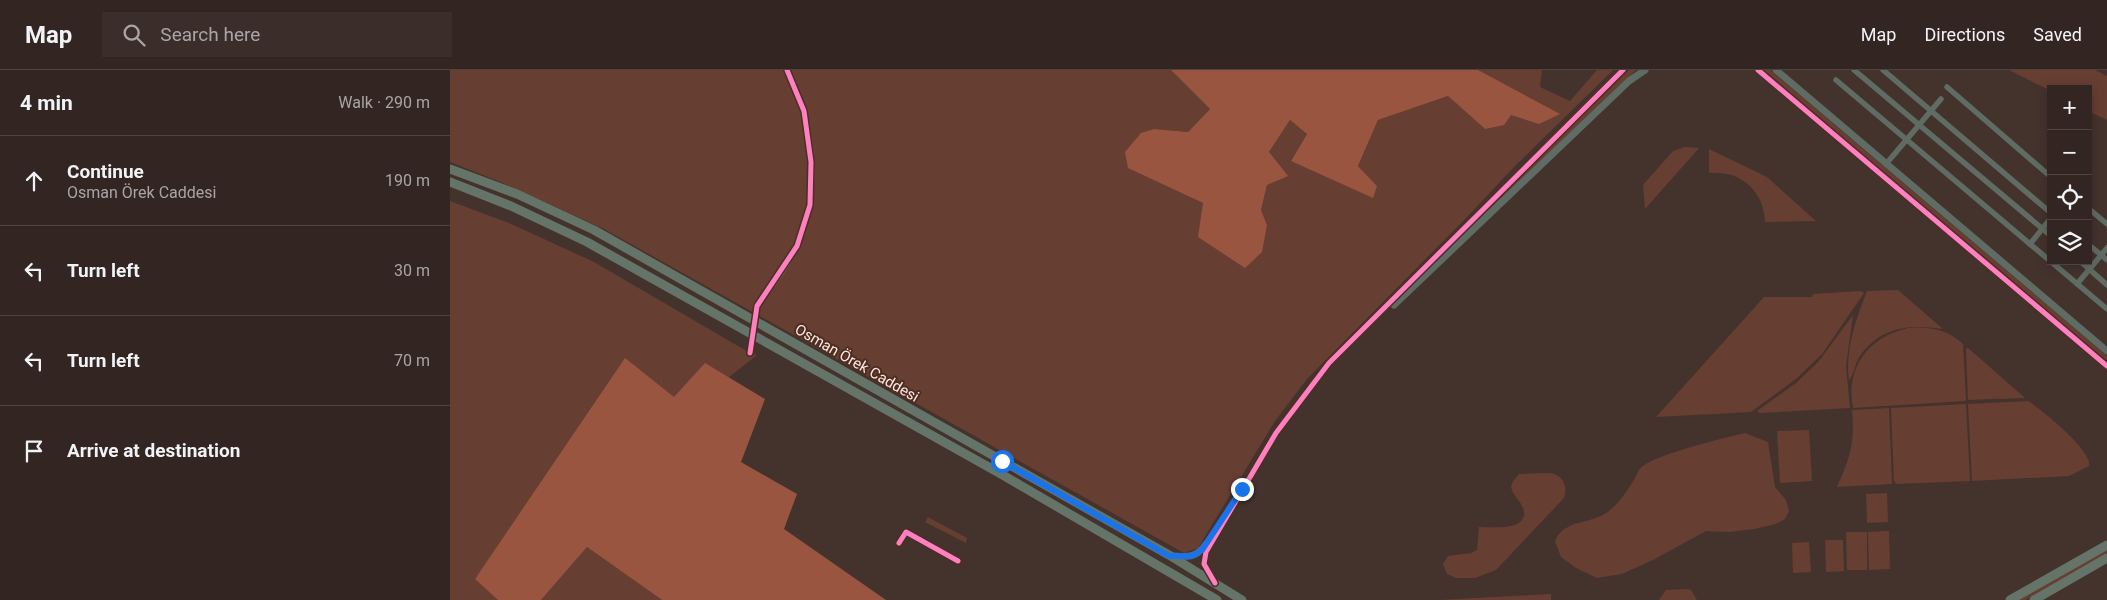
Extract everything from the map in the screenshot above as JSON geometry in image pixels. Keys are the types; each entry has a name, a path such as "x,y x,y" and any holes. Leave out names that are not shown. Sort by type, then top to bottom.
{"main road":[{"name":"Osman Örek Caddesi","path":"450,169 516,194 594,230 1169,556 1242,600"},
{"name":"Osman Örek Caddesi","path":"450,182 511,206 587,242 1000,474 1217,600"},
{"path":"2010,600 2107,545"},
{"path":"2034,600 2107,558"}],"street":[{"path":"757,306 797,246 810,205 811,162 804,111 787,70"},
{"path":"1169,556 1192,556 1202,550 1284,421 1329,363 1623,70"},
{"path":"1314,382 1629,81 1645,70"},
{"path":"1758,70 2107,366"},
{"path":"1776,70 2107,351"},
{"path":"1854,70 2047,232"},
{"path":"1883,70 2047,209"},
{"path":"1836,80 2107,310"},
{"path":"1947,87 2049,175"},
{"path":"1886,164 1941,99"},
{"path":"2092,211 2107,224"},
{"path":"2030,244 2049,220"},
{"path":"2092,247 2107,260"},
{"path":"2077,284 2107,248"},
{"path":"2084,265 2107,285"},
{"path":"1215,583 1204,564 1206,552 1238,494"},
{"path":"899,543 906,532 958,561"}],"shaded area":[{"path":"450,70 1171,70 1210,109 1188,132 1154,129 1128,167 1203,203 1267,225 1261,210 1267,185 1269,152 1290,120 1307,134 1291,161 1377,186 1358,166 1378,120 1448,96 1485,129 1484,75 1478,70 1542,70 1540,87 1570,101 1597,70 1613,70 1512,169 1307,379 1275,421 1198,548 1184,553 604,229 503,183 450,162"},
{"path":"1171,70 1478,70 1560,114 1539,124 1511,115 1504,125 1485,129 1448,96 1378,120 1358,166 1377,186 1373,198 1291,161 1307,134 1290,120 1269,152 1288,176 1267,185 1261,210 1267,225 1262,252 1245,268 1198,237 1203,203 1128,168 1125,152 1141,133 1154,129 1188,132 1210,109"},
{"path":"1629,70 1636,70 1421,278 1418,276"},
{"path":"1764,70 1770,70 2107,356 2107,361"},
{"path":"2009,70 2095,70 2107,76 2107,120 2092,113 2092,85 2047,85 2047,89"},
{"path":"1685,147 1699,148 1645,209 1643,185 1673,151"},
{"path":"1709,149 1767,177 1816,221 1765,222 1764,211 1760,201 1749,185 1731,175 1709,173"},
{"path":"450,201 509,223 594,262 750,353 757,355 475,578 498,600 450,600"},
{"path":"1898,290 1943,329 1908,327 1897,329 1877,338 1860,356 1849,380 1850,346 1855,324 1867,291"},
{"path":"1861,291 1864,293 1822,354 1796,379 1751,412 1656,417 1764,297 1812,297 1813,294"},
{"path":"1853,315 1846,366 1850,408 1760,413 1757,411 1796,383 1819,361"},
{"path":"1908,328 1923,328 1945,332 1963,344 1966,400 1853,408 1851,393 1853,380 1856,367 1862,356 1881,339 1894,332"},
{"path":"1968,348 2025,398 1968,400 1966,349"},
{"path":"625,358 674,397 705,363 765,399 741,462 797,494 784,529 886,600 662,600 587,547 541,600 498,600 475,579"},
{"path":"2028,401 2044,412 2075,441 2088,459 2089,466 2069,476 1972,481 1968,404"},
{"path":"1966,404 1970,481 1896,484 1894,481 1891,408"},
{"path":"1889,408 1892,484 1837,487 1852,441 1852,410"},
{"path":"1809,430 1812,481 1780,483 1777,431"},
{"path":"1745,433 1768,442 1775,487 1786,500 1789,511 1785,519 1776,524 1755,529 1729,532 1706,531 1653,560 1622,574 1597,578 1576,568 1561,557 1555,541 1559,534 1570,526 1600,516 1610,510 1619,502 1639,470 1647,463 1722,438"},
{"path":"1550,473 1558,476 1565,485 1564,498 1496,570 1475,578 1456,578 1447,574 1443,564 1448,556 1471,553 1477,550 1479,527 1508,527 1516,525 1521,521 1524,516 1523,508 1511,487 1519,474"},
{"path":"1887,493 1888,522 1867,523 1866,494"},
{"path":"928,517 967,538 966,543 925,522"},
{"path":"1889,531 1890,569 1869,570 1868,532"},
{"path":"1846,532 1867,532 1867,570 1847,570"},
{"path":"1825,540 1843,540 1844,571 1826,572"},
{"path":"1809,542 1811,572 1793,573 1792,543"},
{"path":"587,547 662,600 541,600"},
{"path":"2107,549 2107,553 2025,600 2017,600"},
{"path":"1666,590 1691,590 1697,600 1659,600"},
{"path":"1551,594 1551,600 1439,600"}],"tunnel":[{"path":"750,353 757,306"}],"cycle path":[{"path":"750,353 757,306 797,246 810,205 811,162 804,111 787,70"},
{"path":"1215,583 1204,564 1206,552 1276,433 1329,363 1623,70"},
{"path":"1758,70 2107,366"},
{"path":"899,543 906,532 958,561"}],"route":[{"path":"1002,461 1169,556 1194,556 1202,550 1242,489"}]}
